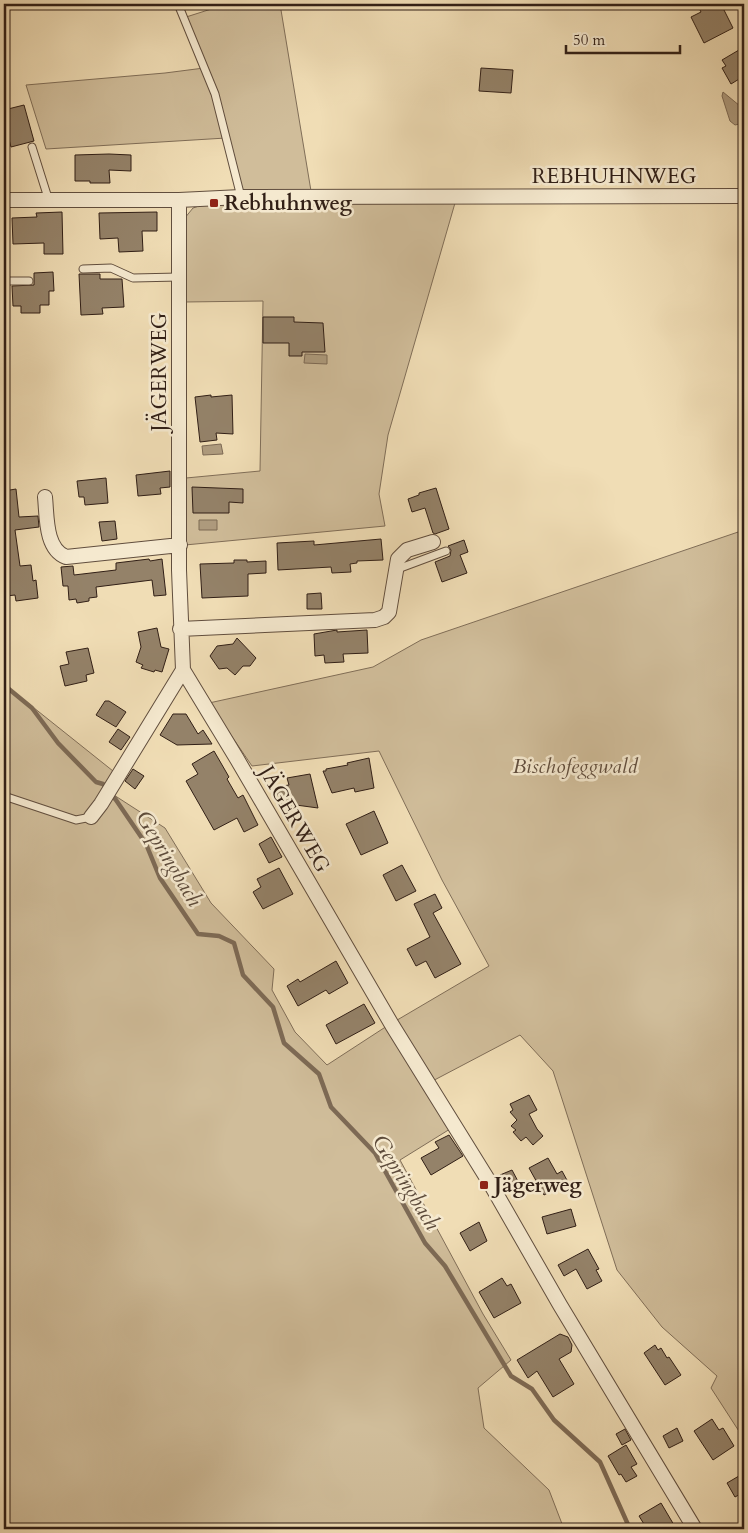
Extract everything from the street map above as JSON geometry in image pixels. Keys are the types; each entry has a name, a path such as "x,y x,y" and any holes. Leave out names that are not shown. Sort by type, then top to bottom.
{"street":[{"name":"REBHUHNWEG","path":"4,200 179,200 240,197 744,196"},
{"name":"JÄGERWEG","path":"179,200 180,629 183,670 392,1025 490,1182 560,1305 696,1529"},
{"path":"45,497 53,546 61,555 66,557 180,545"},
{"path":"180,629 375,620 384,617 389,612 395,570 401,554 407,550 433,542"},
{"path":"91,817 101,804 183,670"}],"lane":[{"path":"178,4 215,94 240,197"},
{"path":"32,147 49,201"},
{"path":"83,269 111,268 133,278 179,277"},
{"path":"4,281 29,281"},
{"path":"395,570 446,551"},
{"path":"4,796 76,820 91,817"}],"green space":[{"path":"227,4 280,4 311,191 239,192 226,138 46,149 26,85 204,68 183,18"},
{"path":"455,203 388,435 379,494 385,526 185,545 186,478 260,471 263,301 184,302 184,219 193,208 202,205"},
{"name":"Bischofeggwald","path":"744,530 744,1439 711,1388 717,1376 662,1327 617,1270 553,1071 520,1035 423,1086 450,1129 400,1160 483,1314 511,1360 478,1388 484,1428 549,1490 564,1529 4,1529 4,684 113,771 103,788 165,828 211,903 274,969 272,990 295,1032 327,1065 387,1026 489,966 442,880 379,751 252,766 209,703 373,667 421,640"}],"shaded area":[{"path":"723,92 740,106 744,106 744,123 735,125 730,121 722,96"},
{"path":"305,354 327,355 327,364 304,363"},
{"path":"221,444 223,454 203,455 202,446"},
{"path":"199,520 217,520 217,530 199,530"}],"building":[{"path":"697,4 721,4 733,28 704,43 691,17 701,12"},
{"path":"744,47 744,76 731,84 722,68 726,66 722,60"},
{"path":"481,68 513,70 511,93 479,91"},
{"path":"24,105 34,141 11,147 4,120 4,110"},
{"path":"75,155 131,155 131,171 109,170 110,183 75,181"},
{"path":"62,212 63,254 44,254 44,243 13,244 12,218 37,217 36,213"},
{"path":"157,212 157,231 142,231 143,251 119,252 118,238 100,239 99,213"},
{"path":"53,272 54,291 49,291 49,305 40,305 40,313 21,313 21,306 13,306 12,286 34,285 34,273"},
{"path":"79,274 100,274 100,279 122,279 124,307 102,308 103,314 81,315"},
{"path":"263,317 294,317 294,322 323,323 325,352 302,352 302,356 289,356 289,343 263,343"},
{"path":"211,395 211,397 232,395 233,434 216,433 217,440 200,442 195,397"},
{"path":"170,471 170,487 160,488 161,494 138,496 136,475"},
{"path":"106,478 108,503 85,505 84,497 79,497 77,481"},
{"path":"192,487 243,489 243,503 229,502 229,513 193,513"},
{"path":"436,488 449,529 435,534 433,533 425,508 412,512 408,499 419,495 419,493"},
{"path":"16,489 19,517 38,516 39,527 15,530 20,566 31,565 33,581 36,580 38,598 16,601 15,595 6,596 4,576 4,491"},
{"path":"115,521 117,539 102,541 99,522"},
{"path":"381,539 383,560 357,561 357,563 350,564 351,572 332,573 331,567 278,570 277,543 314,541 314,545"},
{"path":"464,540 468,552 460,555 467,573 442,582 435,562 450,556 451,550 448,546"},
{"path":"149,559 150,561 162,559 166,595 154,596 152,580 96,587 97,597 89,598 89,601 77,603 76,599 69,600 68,586 63,586 61,567 73,566 74,575 116,570 116,563"},
{"path":"234,560 247,560 247,562 266,561 266,573 248,574 248,596 202,598 200,564 234,563"},
{"path":"321,593 322,609 307,609 307,594"},
{"path":"157,628 161,647 169,649 162,672 141,668 143,665 136,662 141,647 138,632"},
{"path":"337,630 337,632 367,630 368,653 343,654 344,662 325,663 324,655 315,656 314,634"},
{"path":"237,638 256,658 250,666 243,666 235,675 227,668 219,669 210,656 217,646 233,644"},
{"path":"88,648 94,673 86,675 87,681 65,686 60,666 69,664 66,652"},
{"path":"105,701 109,701 126,712 116,727 96,715"},
{"path":"173,714 186,714 198,734 203,730 212,744 177,745 160,735"},
{"path":"118,729 130,737 121,750 109,742"},
{"path":"214,751 229,777 227,779 238,798 243,795 258,825 244,832 237,818 214,830 186,781 198,774 192,764"},
{"path":"369,758 374,788 355,792 354,788 332,793 323,771"},
{"path":"133,769 144,776 135,789 125,781"},
{"path":"310,774 318,808 296,805 281,807 276,787 289,785 287,778"},
{"path":"374,811 388,843 361,855 346,824"},
{"path":"271,837 282,857 269,863 259,844"},
{"path":"402,865 416,891 396,901 383,875"},
{"path":"279,868 293,894 263,909 253,892 261,887 257,879"},
{"path":"435,894 442,908 433,913 461,964 435,978 426,961 416,966 407,949 430,937 414,904"},
{"path":"336,961 348,983 329,994 326,990 298,1006 287,986 298,979 300,982"},
{"path":"364,1004 375,1023 336,1044 326,1025"},
{"path":"529,1095 537,1110 529,1114 543,1136 533,1145 526,1137 521,1141 513,1132 516,1130 511,1126 517,1120 510,1112 513,1110 510,1104"},
{"path":"449,1135 463,1156 431,1175 421,1158 439,1148 435,1142"},
{"path":"548,1158 557,1174 562,1171 568,1182 544,1195 529,1168"},
{"path":"512,1170 520,1185 509,1191 500,1175"},
{"path":"571,1209 576,1226 547,1234 542,1217"},
{"path":"479,1222 487,1241 470,1251 460,1233"},
{"path":"588,1249 599,1269 596,1270 602,1281 587,1289 576,1269 564,1276 558,1265"},
{"path":"502,1278 507,1286 511,1284 521,1303 494,1318 479,1292"},
{"path":"560,1334 568,1337 572,1345 571,1352 559,1359 574,1384 553,1397 537,1371 528,1378 517,1360"},
{"path":"655,1345 658,1350 661,1348 667,1358 669,1357 681,1375 665,1385 644,1353"},
{"path":"712,1419 719,1430 723,1428 734,1446 713,1460 694,1431"},
{"path":"677,1428 683,1441 669,1448 663,1436"},
{"path":"625,1429 631,1440 622,1445 616,1434"},
{"path":"626,1445 637,1464 631,1467 637,1476 626,1482 621,1474 619,1475 608,1456"},
{"path":"744,1473 744,1492 735,1497 727,1483"},
{"path":"661,1503 674,1525 667,1529 647,1529 639,1516"}],"waterway":[{"name":"Gepringbach","path":"4,685 32,708 58,743 96,782 103,784 116,800 146,844 160,878 198,934 219,936 234,943 243,975 273,1007 284,1043 319,1074 331,1107 375,1153 425,1243 445,1266 511,1376 532,1389 554,1420 600,1462 630,1529"}],"place":[{"name":"Rebhuhnweg","path":"214,203"},
{"name":"Jägerweg","path":"484,1185"}]}
